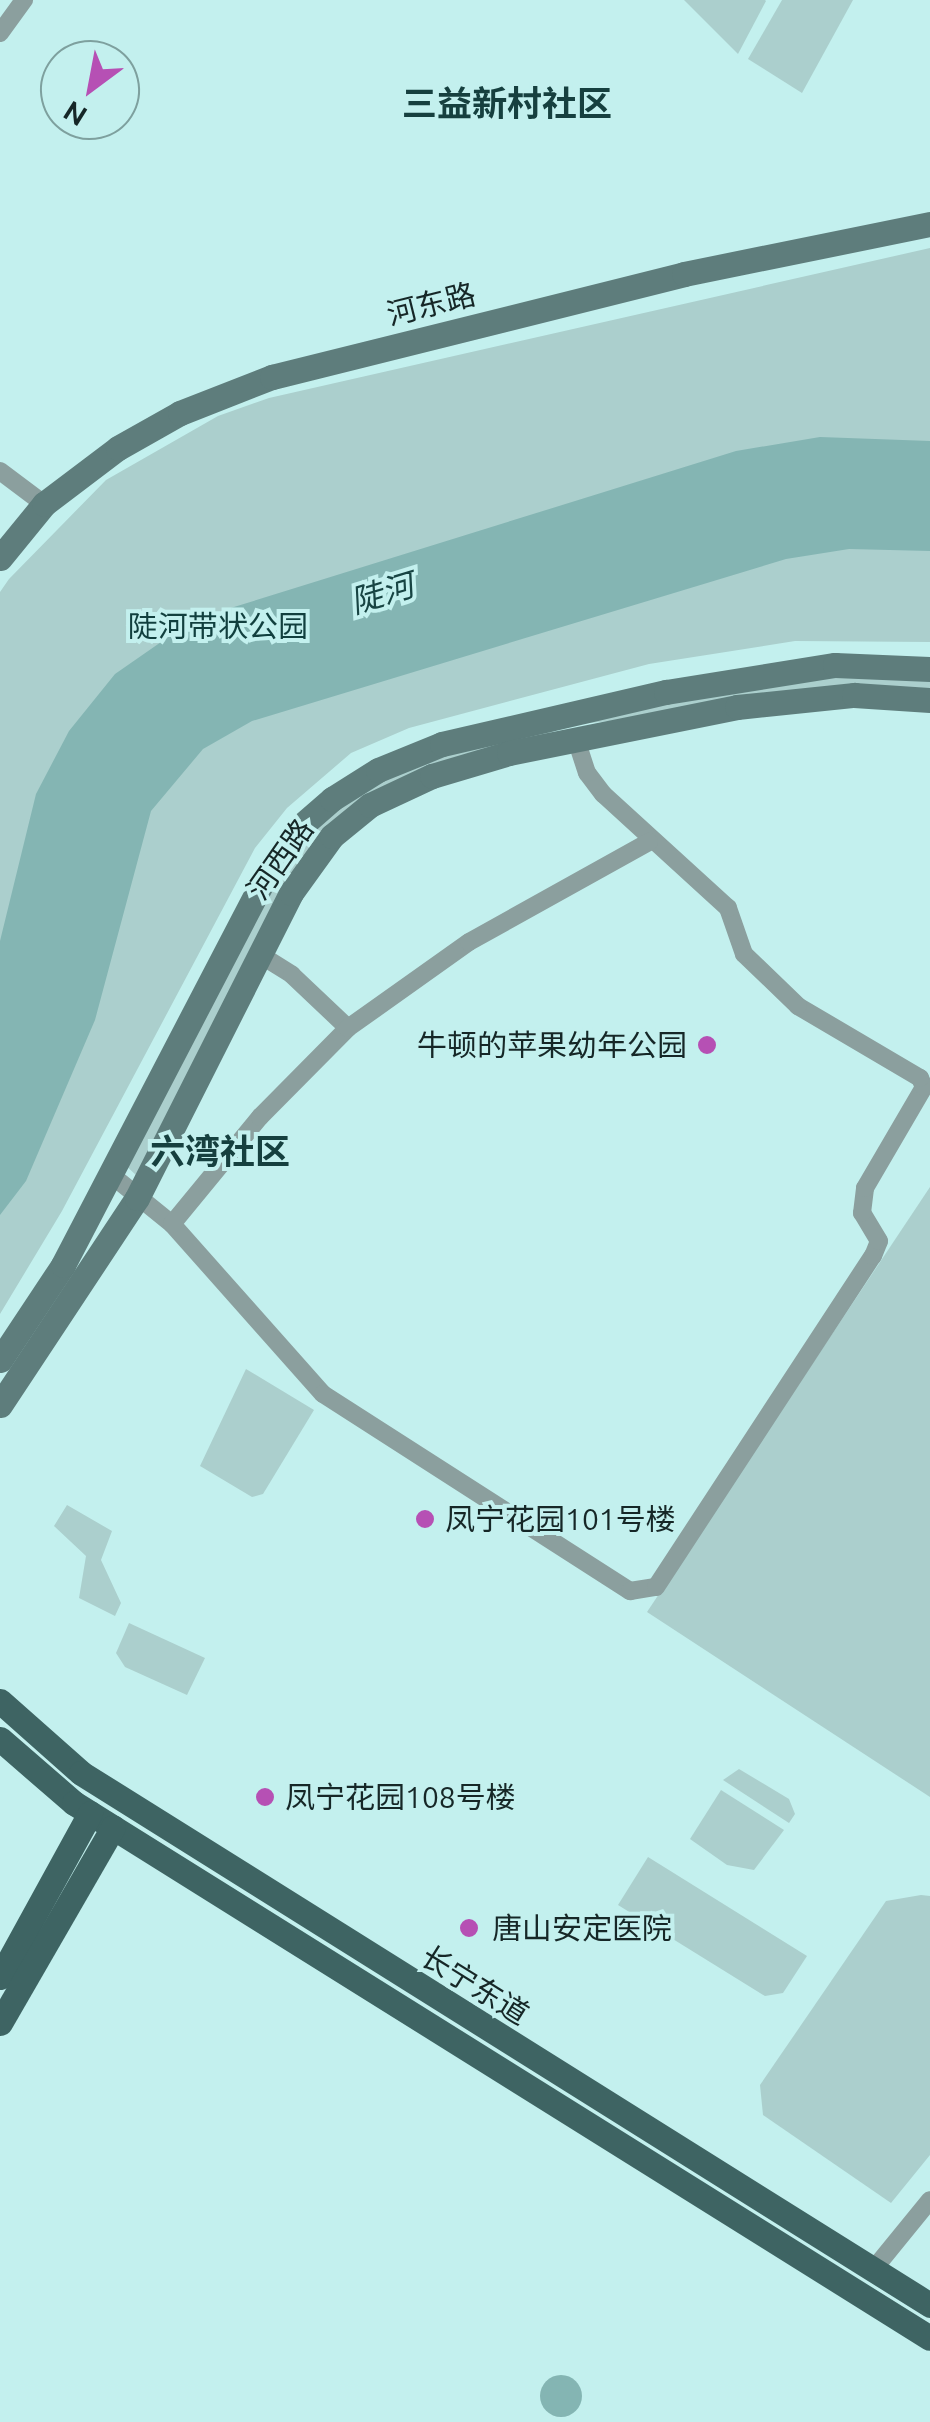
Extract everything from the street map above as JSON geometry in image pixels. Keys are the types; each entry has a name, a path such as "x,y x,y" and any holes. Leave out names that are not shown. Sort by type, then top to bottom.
{"main road":[{"name":"河东路","path":"0,558 44,504 164,422 272,376 684,274 930,224"},
{"name":"河西路","path":"0,1360 63,1265 293,834 378,770 442,744 565,715 835,665 930,670"},
{"name":"河西路","path":"0,1405 137,1198 290,892 332,836 370,805 432,776 737,706 854,694 930,700"},
{"path":"565,715 576,740"},
{"name":"长宁东道","path":"0,1701 82,1773 930,2306"},
{"name":"长宁东道","path":"0,1739 90,1813 930,2338"},
{"path":"0,1977 90,1813"},
{"path":"0,2024 113,1827"}],"street":[{"path":"0,33 24,0"},
{"path":"0,470 44,504"},
{"path":"109,1173 172,1224 322,1394 630,1590 656,1586 874,1256 879,1241 862,1213 865,1188 924,1088 920,1078 798,1006 744,954 728,908 710,889 649,842 587,773 576,740"},
{"path":"172,1224 260,1117 348,1028 468,942 649,842"},
{"path":"258,954 292,975 348,1028"},
{"path":"873,2270 930,2200"}],"green space":[{"path":"684,0 765,0 766,1 738,54"},
{"path":"782,0 853,0 802,93 748,59"},
{"name":"陡河带状公园","path":"930,248 930,642 795,641 649,664 409,728 351,753 287,808 255,848 62,1211 0,1314 0,592 9,579 106,480 218,416 269,398"},
{"path":"836,675 930,678 930,689 580,724 582,718"},
{"path":"559,729 328,827 137,1176 123,1163 296,846 361,789 445,754"},
{"path":"930,1187 930,1797 647,1612"},
{"path":"246,1369 314,1410 263,1494 252,1497 200,1466"},
{"path":"67,1505 112,1531 101,1560 121,1603 115,1616 79,1598 86,1556 54,1526"},
{"path":"129,1623 205,1658 187,1695 125,1667 116,1653"},
{"path":"739,1769 789,1799 795,1814 789,1823 723,1780"},
{"path":"721,1790 784,1830 754,1870 727,1865 690,1839"},
{"path":"648,1857 807,1956 783,1993 765,1996 618,1905"},
{"path":"930,1896 930,2155 891,2203 763,2115 760,2085 886,1901"}],"water":[{"name":"陡河","path":"820,437 930,441 930,551 849,549 786,559 252,721 203,749 151,811 95,1020 26,1181 0,1215 0,941 36,794 69,731 115,674 187,624 234,607 736,451"},
{"path":"561,2375 576,2381 582,2396 576,2411 561,2417 546,2411 540,2396 546,2381"}],"place":[{"name":"牛顿的苹果幼年公园","path":"707,1045"},
{"name":"凤宁花园101号楼","path":"425,1519"},
{"name":"凤宁花园108号楼","path":"265,1797"},
{"name":"唐山安定医院","path":"469,1928"}],"district":[{"name":"三益新村社区","path":"507,103"},
{"name":"六湾社区","path":"220,1151"}]}
